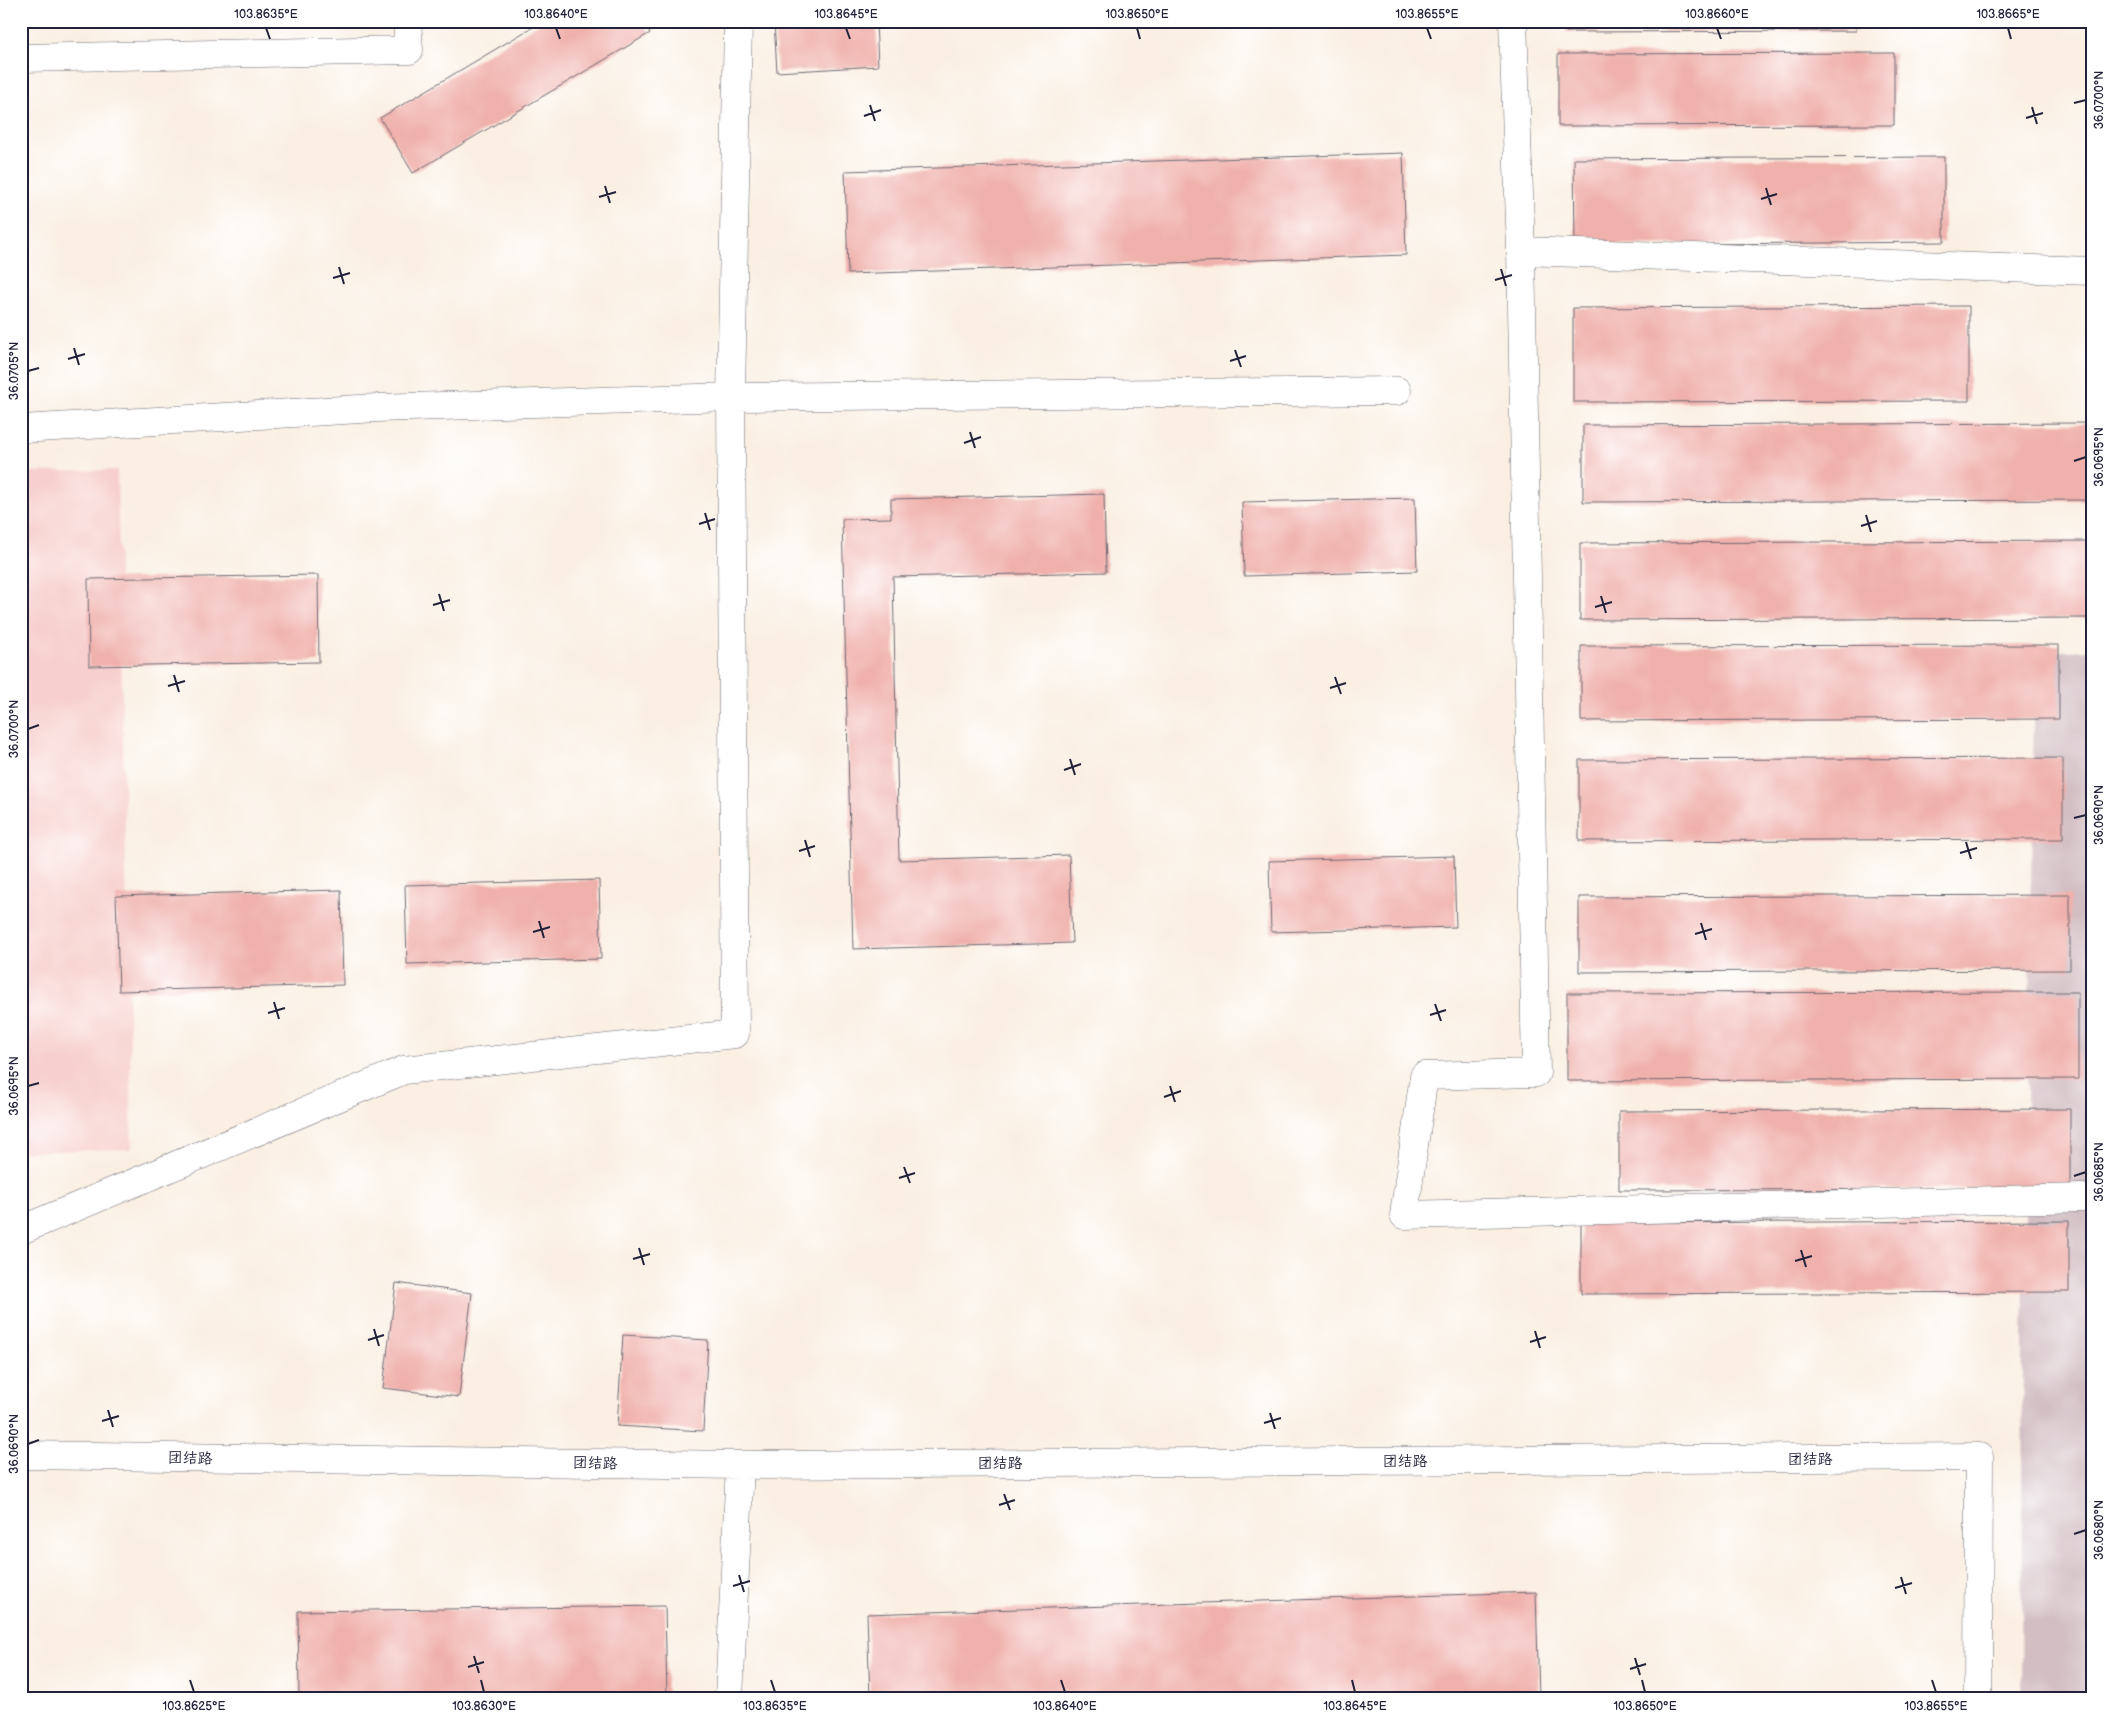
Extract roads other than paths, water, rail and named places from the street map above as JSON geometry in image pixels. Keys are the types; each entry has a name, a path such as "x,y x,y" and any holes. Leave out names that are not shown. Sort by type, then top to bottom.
{"street":[{"path":"21,58 408,50 407,21"},
{"path":"21,1230 404,1070 735,1034 731,397 738,21"},
{"path":"1513,21 1521,251 1536,1073 1424,1076 1404,1216 2082,1198"},
{"path":"1521,251 2092,271"},
{"path":"21,429 377,408 731,397 1396,391"},
{"name":"团结路","path":"21,1455 740,1465 1978,1458 1978,1698"},
{"path":"729,1698 740,1465"}]}
